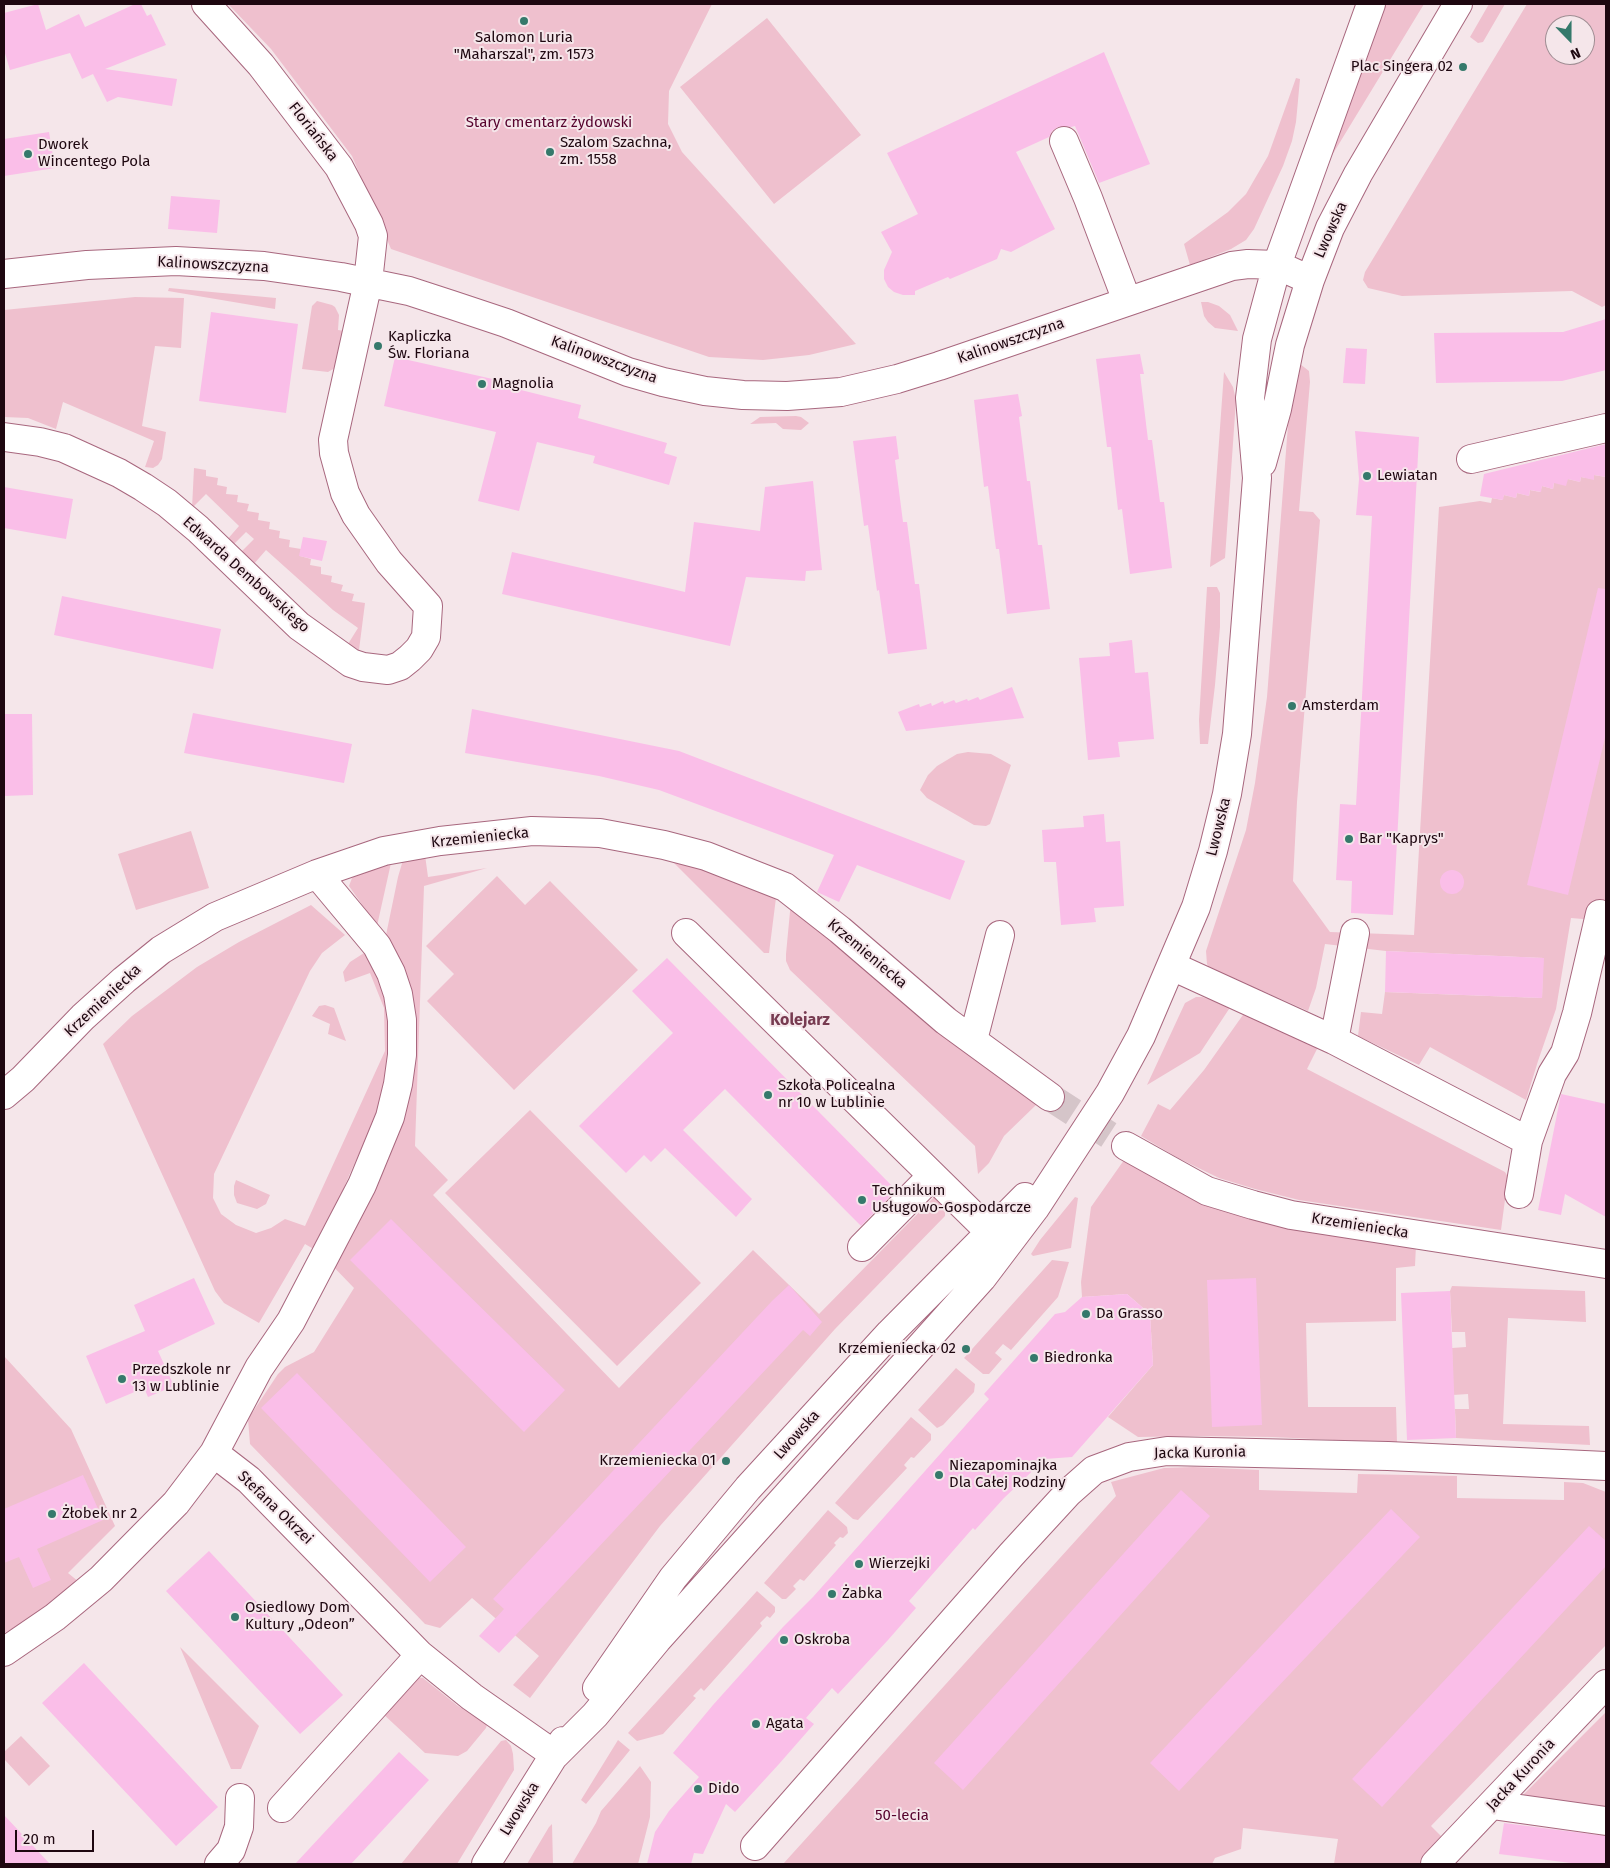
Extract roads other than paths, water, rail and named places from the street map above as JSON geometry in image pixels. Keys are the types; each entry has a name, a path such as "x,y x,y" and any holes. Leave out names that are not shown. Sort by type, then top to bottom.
{"street":[{"name":"Floriańska","path":"206,4 261,65 339,167 369,224 373,236 368,282"},
{"name":"Lwowska","path":"555,1755 595,1716 657,1640 982,1278 1034,1208 1110,1093 1141,1036 1196,907 1213,851 1227,794 1237,734 1257,478 1250,398 1259,330 1277,265 1371,4"},
{"name":"Lwowska","path":"1257,478 1277,409 1290,345 1310,280 1330,228 1358,174 1458,4"},
{"path":"1064,141 1127,301"},
{"name":"Kalinowszczyzna","path":"4,274 86,265 176,261 264,266 368,282 409,291 506,323 628,372 662,382 705,391 743,396 818,394 841,392 867,386 939,366 1232,266 1248,264 1277,265 1310,280"},
{"name":"Edwarda Dembowskiego","path":"4,437 40,442 64,448 111,469 143,487 167,503 198,529 300,626 351,662 363,668 388,670 400,666 420,649 426,637 428,606 389,562 356,515 345,493 334,453 334,440 368,282"},
{"path":"1470,459 1606,428"},
{"name":"Krzemieniecka","path":"4,1096 24,1079 83,1018 161,950 215,916 317,874 384,851 440,841 532,831 600,833 664,845 706,856 785,886 840,930 946,1021 1050,1097"},
{"path":"4,1652 55,1617 101,1579 176,1503 214,1453 259,1368 291,1321 362,1185 390,1117 398,1084 402,1055 402,1020 398,994 391,973 377,946 317,874"},
{"path":"1519,1194 1528,1141 1552,1074 1565,1053 1599,946 1600,914"},
{"path":"686,933 990,1232"},
{"path":"1334,1040 1355,933"},
{"path":"973,1040 1000,935"},
{"path":"1172,966 1334,1040 1528,1141"},
{"name":"Lwowska","path":"486,1864 584,1707 673,1578 709,1534 890,1333 1075,1145"},
{"name":"Krzemieniecka","path":"1126,1146 1207,1191 1253,1206 1291,1215 1606,1264"},
{"path":"862,1248 932,1176"},
{"name":"Jacka Kuronia","path":"755,1846 1068,1493 1094,1470 1129,1456 1177,1451 1388,1456 1606,1466"},
{"name":"Stefana Okrzei","path":"214,1453 249,1480 420,1655 472,1697 555,1755"},
{"path":"282,1808 420,1655"},
{"name":"Jacka Kuronia","path":"1435,1864 1606,1684"},
{"path":"218,1864 231,1850 239,1826 240,1798"},
{"path":"1492,1805 1606,1822"}],"tunnel":[{"path":"1050,1097 1126,1146"}],"place":[{"name":"Salomon Luria \"Maharszal\", zm. 1573","path":"524,21"},
{"name":"Plac Singera 02","path":"1463,67"},
{"name":"Szalom Szachna, zm. 1558","path":"550,152"},
{"name":"Dworek Wincentego Pola","path":"28,154"},
{"name":"Kapliczka Św. Floriana","path":"378,346"},
{"name":"Magnolia","path":"482,384"},
{"name":"Lewiatan","path":"1367,476"},
{"name":"Amsterdam","path":"1292,706"},
{"name":"Bar \"Kaprys\"","path":"1349,839"},
{"name":"Szkoła Policealna nr 10 w Lublinie","path":"768,1095"},
{"name":"Technikum Usługowo-Gospodarcze","path":"862,1200"},
{"name":"Da Grasso","path":"1086,1314"},
{"name":"Krzemieniecka 02","path":"966,1349"},
{"name":"Biedronka","path":"1034,1358"},
{"name":"Przedszkole nr 13 w Lublinie","path":"122,1379"},
{"name":"Krzemieniecka 01","path":"726,1461"},
{"name":"Niezapominajka Dla Całej Rodziny","path":"939,1475"},
{"name":"Żłobek nr 2","path":"52,1514"},
{"name":"Wierzejki","path":"859,1564"},
{"name":"Żabka","path":"832,1594"},
{"name":"Osiedlowy Dom Kultury „Odeon”","path":"235,1617"},
{"name":"Oskroba","path":"784,1640"},
{"name":"Agata","path":"756,1724"},
{"name":"Dido","path":"698,1789"}],"district":[{"name":"Kolejarz","path":"800,1021"}],"park label":[{"name":"Stary cmentarz żydowski","path":"549,123"},
{"name":"50-lecia","path":"902,1816"}]}
